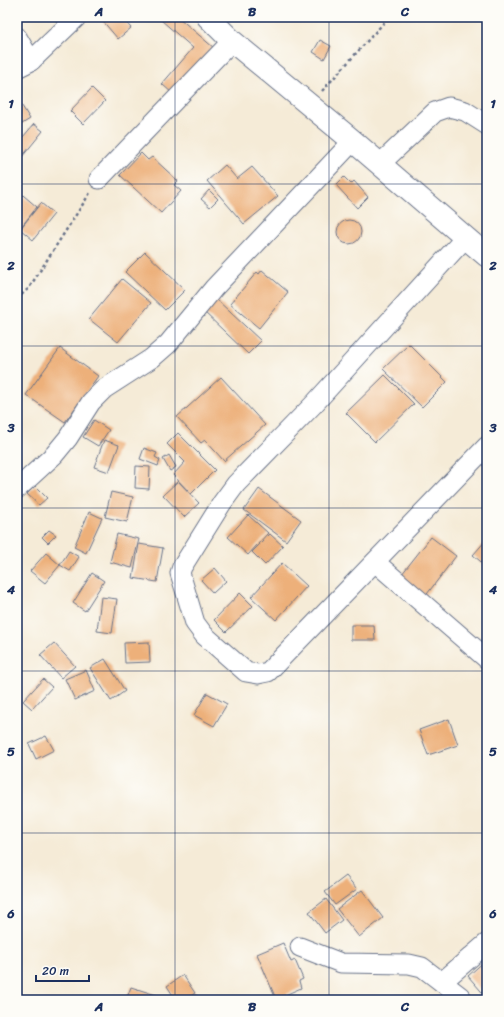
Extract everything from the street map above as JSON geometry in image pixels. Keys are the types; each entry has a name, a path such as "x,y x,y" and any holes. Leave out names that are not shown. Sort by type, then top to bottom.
{"street":[{"path":"17,37 24,65 78,17"},
{"path":"208,17 232,41 353,141 487,256"},
{"path":"99,179 232,41"},
{"path":"380,164 434,112 449,107 465,111 487,125"},
{"path":"17,489 54,455 68,438 91,402 104,389 152,358 168,344 214,288 353,141"},
{"path":"465,238 314,404 236,484 218,509 182,567 180,573 195,623 204,635 246,672 258,674 268,672 487,446"},
{"path":"375,562 487,659"},
{"path":"442,982 487,943"},
{"path":"300,947 341,963 409,964 422,967 460,996 463,1000"}],"path":[{"path":"310,105 389,17"},
{"path":"17,299 29,288 99,179"}],"building":[{"path":"103,17 121,17 131,28 118,39 101,19"},
{"path":"164,17 178,17 214,48 173,94 162,84 193,48 161,20"},
{"path":"320,40 331,46 324,59 313,52"},
{"path":"92,88 105,101 83,124 70,111"},
{"path":"17,98 30,119 17,127"},
{"path":"34,124 43,131 17,163 17,144"},
{"path":"141,153 148,160 152,157 178,181 174,185 181,191 161,213 120,175"},
{"path":"225,165 237,179 252,167 278,196 244,224 207,181"},
{"path":"344,177 351,184 354,181 368,197 357,208 336,185"},
{"path":"17,190 37,207 17,232"},
{"path":"209,190 218,199 210,207 201,199"},
{"path":"41,203 54,214 33,240 20,229"},
{"path":"349,220 357,224 361,232 357,240 349,244 341,240 337,232 341,224"},
{"path":"145,252 185,290 165,310 125,272"},
{"path":"262,270 288,292 259,328 230,304 257,272 259,274"},
{"path":"122,279 151,303 118,342 89,319"},
{"path":"215,298 261,341 248,354 202,310"},
{"path":"409,344 447,382 422,407 383,369"},
{"path":"60,348 98,376 65,422 26,395"},
{"path":"385,375 414,404 375,442 346,413"},
{"path":"221,377 265,425 224,461 205,440 201,443 177,417"},
{"path":"94,420 109,430 98,446 83,437"},
{"path":"178,433 215,470 191,494 173,475 185,462 167,444"},
{"path":"104,440 119,445 109,472 94,467"},
{"path":"144,448 157,453 155,457 160,460 158,466 140,459"},
{"path":"169,455 176,467 170,471 163,459"},
{"path":"136,466 150,467 149,489 135,488"},
{"path":"178,481 199,503 184,517 163,495"},
{"path":"35,486 47,498 39,505 27,494"},
{"path":"259,489 301,520 286,541 244,510"},
{"path":"111,492 133,497 127,522 105,517"},
{"path":"89,512 102,518 86,553 74,547"},
{"path":"248,515 268,533 248,555 228,537"},
{"path":"49,530 56,535 48,543 42,537"},
{"path":"117,534 139,539 132,568 110,562"},
{"path":"270,534 283,546 265,565 252,552"},
{"path":"431,537 456,556 424,598 398,579"},
{"path":"487,539 487,567 473,555"},
{"path":"139,544 163,548 157,582 133,578"},
{"path":"69,551 79,557 70,571 60,565"},
{"path":"46,553 60,565 45,583 30,571"},
{"path":"282,563 307,586 276,620 251,597"},
{"path":"215,568 226,581 213,593 201,580"},
{"path":"92,573 104,581 85,611 73,603"},
{"path":"240,593 253,606 226,632 214,620"},
{"path":"101,597 117,599 112,633 97,631"},
{"path":"351,625 374,625 375,640 351,640"},
{"path":"149,642 150,662 125,663 124,643"},
{"path":"54,643 75,666 61,678 40,655"},
{"path":"105,659 125,691 111,701 90,668"},
{"path":"86,670 95,691 75,700 65,679"},
{"path":"43,679 52,687 32,709 23,701"},
{"path":"207,693 227,704 214,726 194,715"},
{"path":"449,719 458,745 428,755 419,730"},
{"path":"46,736 54,750 36,759 29,744"},
{"path":"346,876 357,889 335,905 325,892"},
{"path":"362,890 383,918 359,937 337,909"},
{"path":"326,899 342,920 325,933 309,912"},
{"path":"283,943 291,962 295,960 303,979 299,981 301,988 276,999 257,954"},
{"path":"487,959 487,998 468,976"},
{"path":"183,975 195,993 185,1000 176,1000 167,986"},
{"path":"131,987 159,996 158,1000 126,1000"},
{"path":"196,995 199,1000 188,1000"}]}
